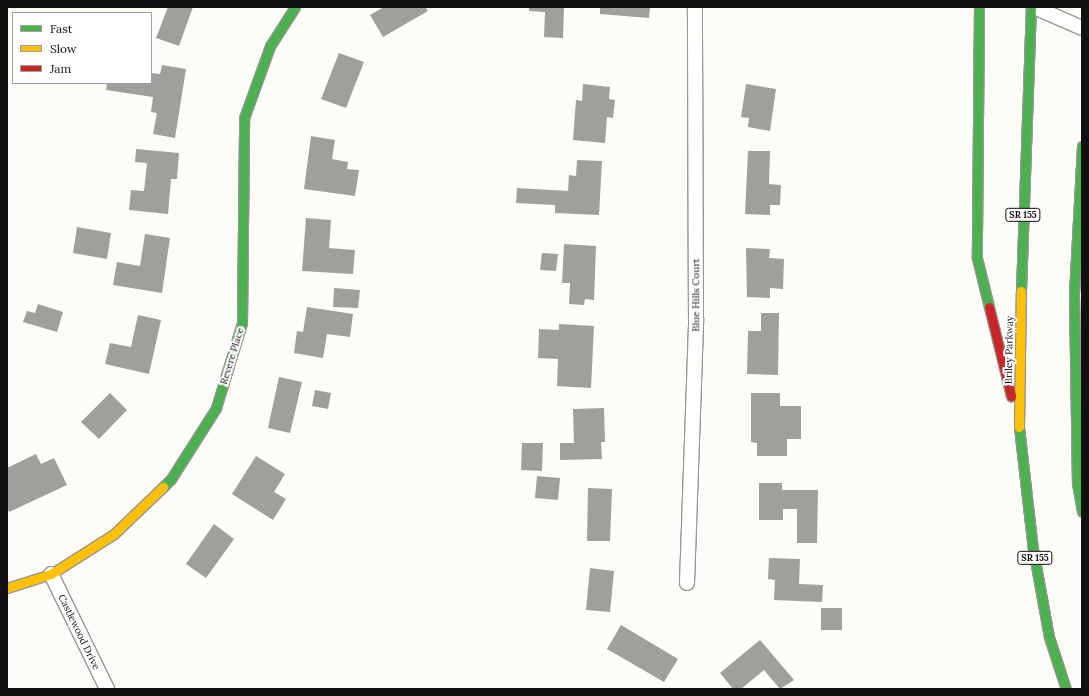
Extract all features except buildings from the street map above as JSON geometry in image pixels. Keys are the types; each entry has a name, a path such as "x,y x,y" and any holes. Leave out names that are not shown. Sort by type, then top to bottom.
{"main road":[{"name":"Revere Place","path":"7,588 52,574 114,534 171,479 216,408 242,323 244,118 270,46 295,7"},
{"path":"979,7 977,258 1018,423"},
{"name":"Briley Parkway","path":"1033,7 1027,68 1018,423 1033,549 1049,637 1066,689"},
{"path":"1082,146 1074,294 1077,483 1082,512"},
{"path":"1079,210 1082,196"}],"street":[{"name":"Blue Hills Court","path":"687,583 696,319 696,7"},
{"path":"1033,7 1082,28"},
{"name":"Castlewood Drive","path":"52,574 107,689"}],"traffic: fast":[{"path":"163,487 171,479 216,408 242,323 244,118 270,46 295,7"},
{"path":"979,7 977,258 989,307"},
{"path":"1021,291 1031,7"},
{"path":"1082,146 1074,294 1077,483 1082,512"},
{"path":"1019,427 1033,549 1049,637 1066,689"}],"traffic: slow":[{"path":"1019,427 1021,291"},
{"path":"7,588 51,574 114,534 163,487"}],"traffic: jam":[{"path":"989,307 1011,396"}]}
